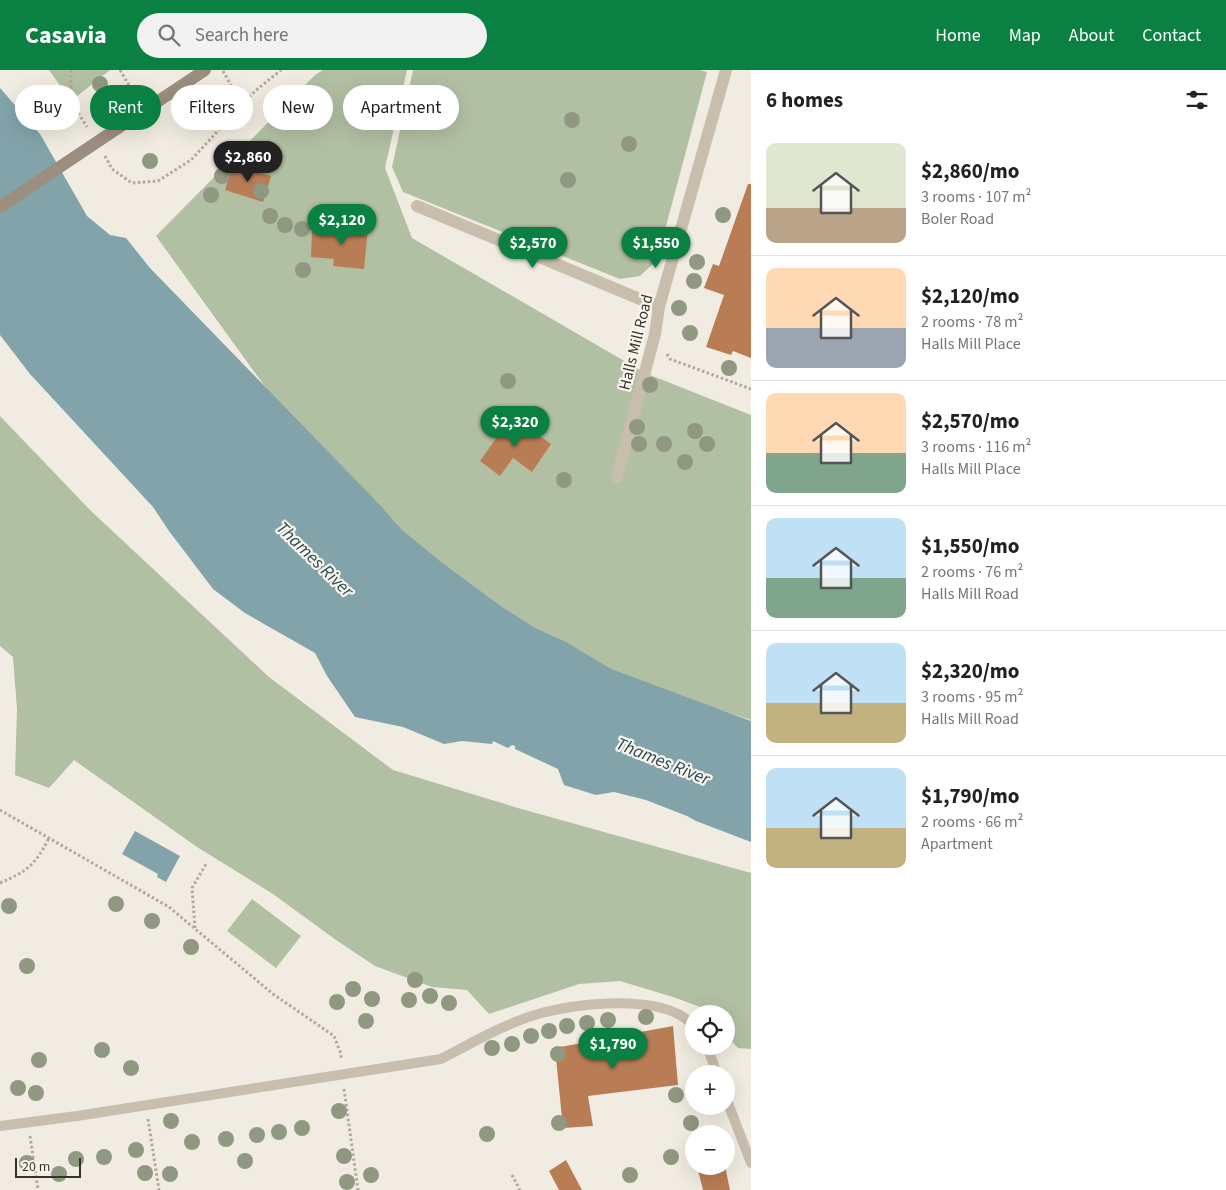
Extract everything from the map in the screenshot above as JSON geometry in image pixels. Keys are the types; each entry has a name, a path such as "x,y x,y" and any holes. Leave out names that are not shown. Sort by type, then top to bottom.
{"main road":[{"path":"0,207 205,70"}],"street":[{"name":"Halls Mill Road","path":"617,477 654,334 659,307 726,70"},
{"path":"417,206 659,307"}],"lane":[{"path":"0,1126 146,1106 440,1059 491,1033 537,1014 580,1006 619,1002 665,1008 685,1018"},
{"path":"732,1115 751,1164"}],"path":[{"path":"71,70 71,101 92,135"},
{"path":"120,70 129,85"},
{"path":"222,70 230,85"},
{"path":"253,93 281,70"},
{"path":"102,152 112,169 132,183 158,181 191,160 219,130"},
{"path":"654,334 670,359 751,389"},
{"path":"0,810 169,907 273,994 334,1036 341,1054 342,1076 358,1190"},
{"path":"0,883 23,872 38,859 49,838"},
{"path":"195,929 192,888 206,864"},
{"path":"146,1106 159,1190"},
{"path":"29,1134 38,1190"},
{"path":"512,1175 520,1190"}],"green space":[{"path":"49,70 110,70 80,94 80,85 60,85"},
{"path":"323,70 407,70 404,85 343,85 343,130 394,130 385,168 412,238 645,373 751,415 751,720 628,679 427,588 274,399 156,236 263,128 263,130 333,130 333,85 305,85"},
{"path":"413,70 700,70 707,72 657,260 640,276 620,279 403,192 392,167 400,130 459,130 459,85 410,85"},
{"path":"0,416 91,511 269,677 393,770 518,808 751,873 751,1049 738,1048 735,1045 735,1005 695,1005 620,981 579,984 489,1014 467,990 432,987 375,966 273,894 197,847 74,760 49,788 15,775 17,709 13,657 0,646"},
{"path":"252,899 301,936 276,968 227,931"}],"water":[{"name":"Thames River","path":"0,88 15,105 15,130 37,130 40,134 87,216 110,235 126,238 150,268 401,529 441,562 502,607 535,628 566,642 611,669 751,721 751,842 646,800 614,792 596,795 564,785 558,769 515,749 515,746 512,745 508,748 493,741 492,744 462,741 444,744 403,727 355,717 327,676 315,653 245,613 213,589 153,507 30,374 0,335"},
{"path":"135,831 180,856 166,882 157,877 158,874 122,854"}],"building":[{"path":"233,164 271,176 263,202 225,190"},
{"path":"748,184 751,184 751,358 733,351 731,355 706,347 724,295 704,288 713,264 719,266"},
{"path":"336,225 368,228 364,269 333,266 334,259 311,257 312,232 327,233 327,227 336,227"},
{"path":"512,416 551,444 532,472 513,458 500,476 480,461"},
{"path":"673,1026 678,1085 588,1096 593,1126 563,1128 555,1048"},
{"path":"566,1160 582,1190 559,1190 549,1171"},
{"path":"699,1175 727,1175 730,1190 703,1190"}]}
